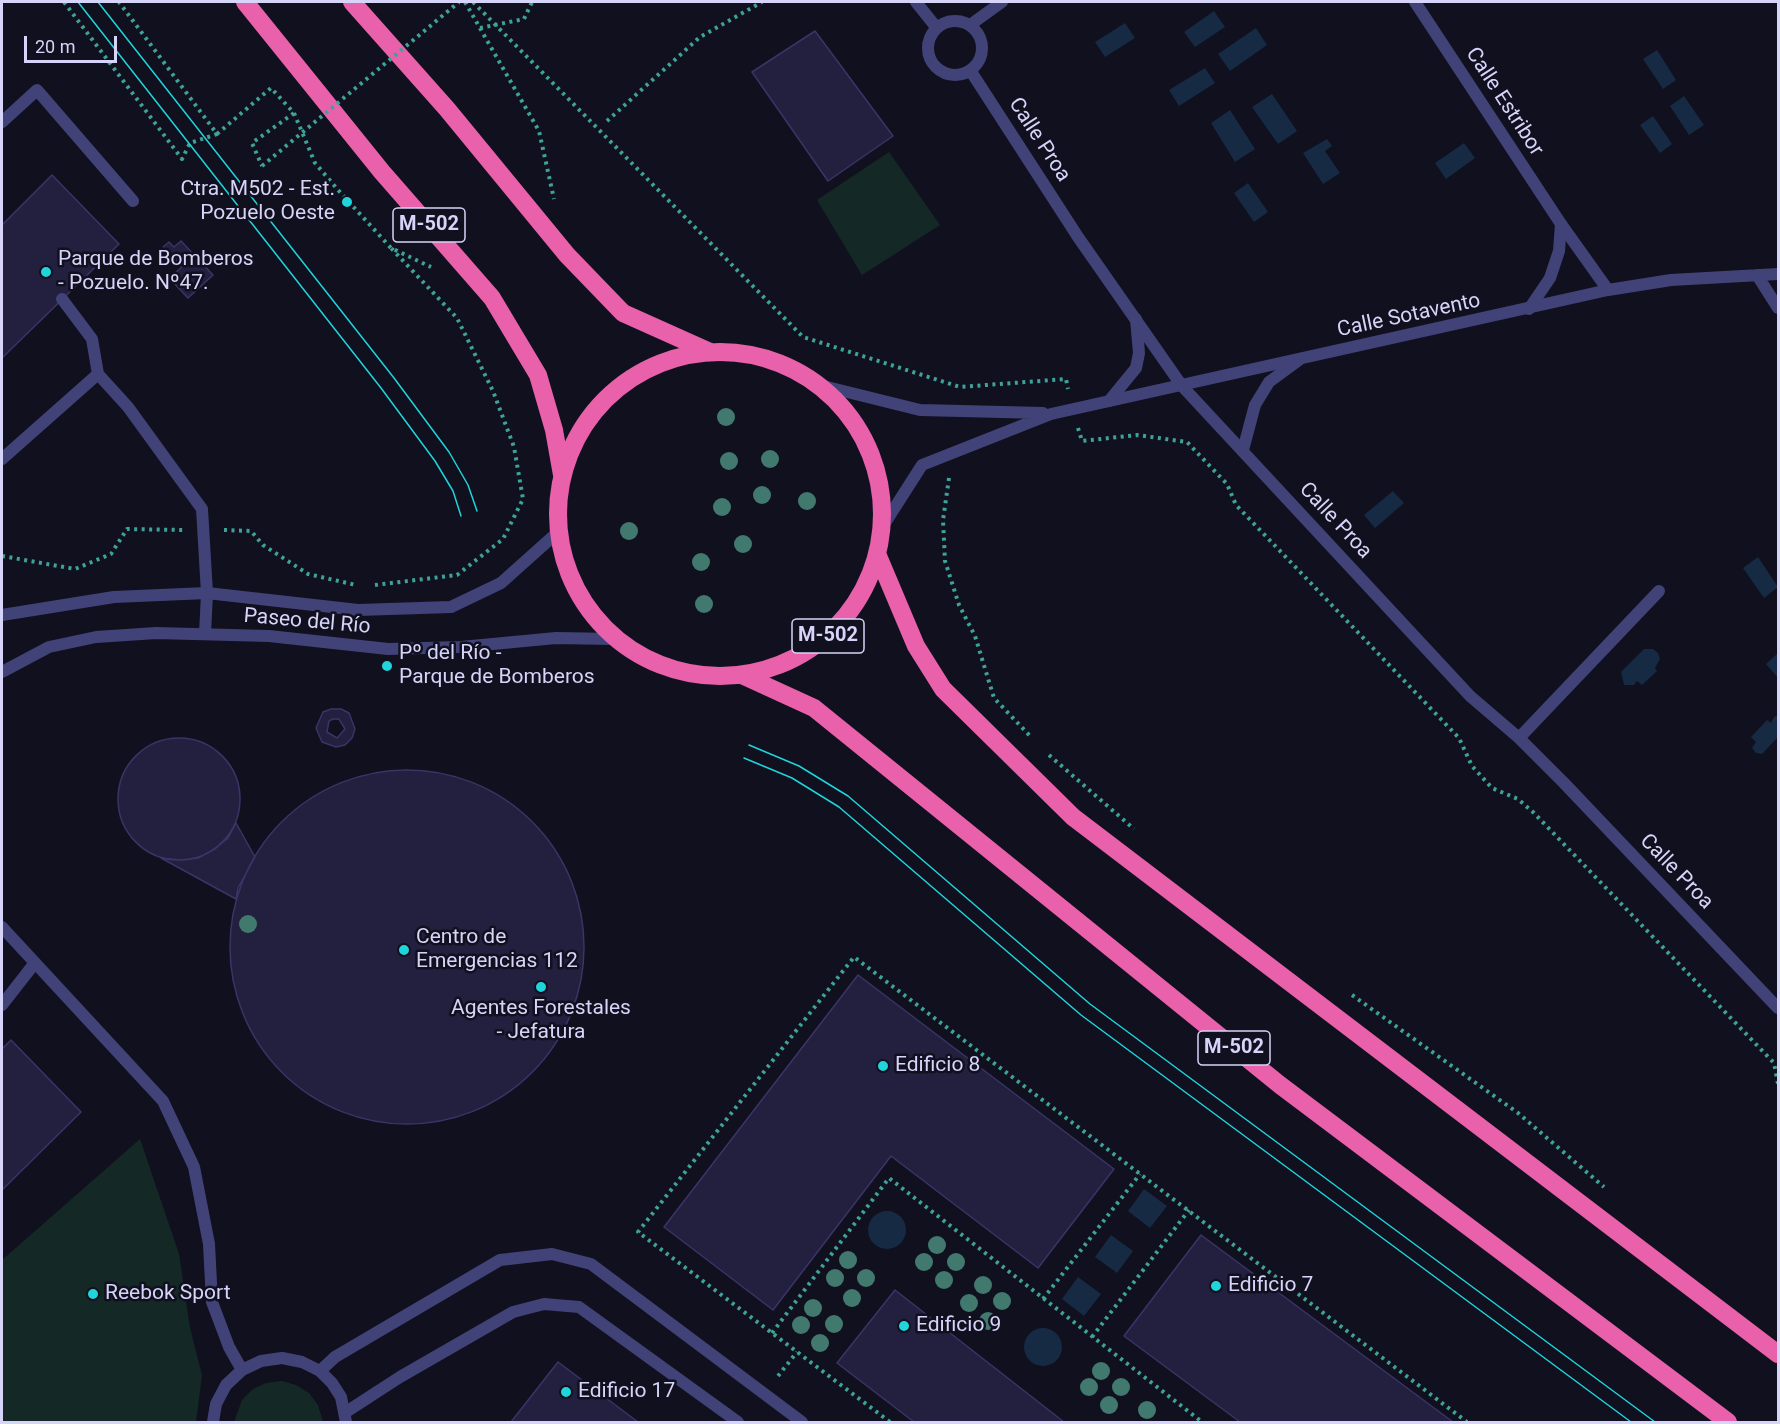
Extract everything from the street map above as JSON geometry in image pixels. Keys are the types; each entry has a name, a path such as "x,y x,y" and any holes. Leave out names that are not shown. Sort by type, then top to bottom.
{"highway":[{"name":"M-502","path":"245,2 382,172 492,298 538,375 554,430 562,475"},
{"name":"M-502","path":"352,2 447,109 567,255 623,313 710,352"},
{"name":"M-502","path":"710,352 748,354 786,365 819,385 856,424 878,473 883,525 878,556 859,599 828,636 788,662 742,675 696,675 664,666 653,662 615,639 582,599 568,572 558,532 557,503 562,475 582,428 616,390 660,363 710,352"},
{"path":"878,556 916,646 943,689 1073,817 1779,1354"},
{"name":"M-502","path":"742,675 814,708 1280,1085 1728,1422"}],"street":[{"path":"916,2 936,27"},
{"path":"970,25 1002,2"},
{"name":"Calle Estribor","path":"1415,2 1561,224 1608,290"},
{"path":"956,20 970,25 979,34 982,47 979,60 970,70 956,75 935,68 927,47 936,27 956,20"},
{"name":"Calle Proa","path":"970,70 1078,237 1182,386 1470,696 1519,738 1779,1008"},
{"path":"2,122 37,90 133,201"},
{"path":"1529,309 1550,278 1559,251 1561,224"},
{"path":"1757,274 1779,308"},
{"name":"Calle Sotavento","path":"883,525 922,465 1051,414 1608,290 1671,280 1779,274"},
{"path":"62,299 92,339 99,374 128,407 202,509 207,593 206,634"},
{"path":"1108,400 1136,368 1139,337 1136,319"},
{"path":"1243,450 1255,405 1269,382 1299,360"},
{"path":"2,459 99,374"},
{"name":"Calle Sotavento","path":"819,385 920,410 1051,414"},
{"name":"Paseo del Río","path":"2,615 114,597 207,593 358,610 451,607 501,583 558,532"},
{"path":"1519,738 1659,591"},
{"name":"Paseo del Río","path":"2,672 49,647 96,637 156,633 269,636 388,649 461,647 556,638 615,639"},
{"path":"2,927 164,1101 194,1167 209,1244 212,1302 229,1347 242,1370"},
{"path":"2,1005 34,964"},
{"path":"320,1371 335,1357 500,1260 552,1254 591,1264 802,1422"},
{"path":"213,1422 216,1404 226,1385 242,1370 261,1361 282,1358 302,1362 320,1371 332,1383 346,1417 400,1377 513,1312 544,1304 579,1307 738,1422"}],"path":[{"path":"64,2 183,159 190,143 217,134 271,88 294,113 315,163 457,318 493,391 514,447 523,499 503,539 457,575 374,585"},
{"path":"118,2 217,134"},
{"path":"294,113 252,143 262,166 459,2"},
{"path":"465,2 539,131 557,210"},
{"path":"473,2 569,100 595,122 803,337 960,387 1066,379 1082,441"},
{"path":"480,28 524,19 532,2"},
{"path":"607,121 700,37 762,2"},
{"path":"391,248 432,268"},
{"path":"1073,436 1082,441 1137,435 1187,442 1227,483 1236,505 1459,738 1472,766 1492,788 1518,799 1534,813 1774,1063 1779,1084"},
{"path":"948,454 949,488 942,520 945,561 959,605 975,636 994,698 1034,740"},
{"path":"2,556 75,569 111,554 127,529 251,531 263,545 308,574 362,587"},
{"path":"1042,748 1140,834"},
{"path":"890,1422 638,1232 854,957 1467,1422"},
{"path":"1343,989 1518,1113 1611,1193"},
{"path":"1043,1299 1140,1174"},
{"path":"772,1333 889,1178 1202,1422"},
{"path":"1092,1337 1189,1210"}],"green space":[{"path":"889,152 940,225 862,275 817,200"},
{"name":"Reebok Sport","path":"140,1139 179,1254 190,1328 202,1375 196,1422 2,1422 2,1260"},
{"path":"282,1381 296,1385 309,1393 318,1405 323,1422 234,1422 242,1400 253,1389 266,1383"}],"water":[{"path":"1214,11 1225,27 1195,47 1184,32"},
{"path":"1125,23 1135,38 1105,57 1095,42"},
{"path":"1256,28 1267,45 1230,71 1218,54"},
{"path":"1657,50 1676,80 1663,89 1643,59"},
{"path":"1205,68 1215,83 1179,106 1169,90"},
{"path":"1272,94 1297,131 1278,144 1252,107"},
{"path":"1684,96 1704,125 1689,135 1670,106"},
{"path":"1230,110 1255,149 1235,162 1211,123"},
{"path":"1653,116 1672,144 1660,153 1640,125"},
{"path":"1327,139 1332,146 1325,151 1340,173 1323,184 1303,153"},
{"path":"1464,143 1475,158 1446,179 1435,163"},
{"path":"1248,183 1268,212 1254,222 1234,193"},
{"path":"1393,491 1404,503 1375,528 1364,515"},
{"path":"1758,557 1778,587 1764,598 1743,568"},
{"path":"1644,649 1653,649 1658,653 1660,659 1655,668 1657,671 1642,685 1637,681 1634,685 1624,685 1621,672"},
{"path":"1778,653 1778,678 1766,664"},
{"path":"1778,715 1778,737 1762,754 1756,753 1752,748 1756,742 1751,737 1767,720 1771,723"},
{"path":"1144,1189 1167,1206 1150,1228 1128,1211"},
{"path":"887,1211 900,1217 906,1230 900,1243 887,1249 874,1243 868,1230 874,1217"},
{"path":"1111,1235 1133,1251 1117,1273 1095,1257"},
{"path":"1078,1277 1101,1294 1084,1316 1062,1299"},
{"path":"1043,1328 1050,1329 1056,1334 1061,1340 1061,1354 1056,1360 1050,1365 1043,1366 1036,1365 1030,1360 1025,1354 1024,1347 1025,1340 1030,1334 1036,1329"}],"building":[{"path":"815,31 893,136 828,181 752,72"},
{"name":"Parque de Bomberos - Pozuelo. Nº47.","path":"52,175 119,244 2,358 2,225"},
{"path":"181,241 213,275 188,298 169,278 182,267 163,247 169,242 174,247"},
{"path":"341,709 349,713 355,729 352,738 345,745 336,747 322,742 316,728 323,712","holes":["339,719 345,729 337,738 327,732 329,721"]},
{"path":"179,738 202,742 222,756 236,776 240,799 236,822 222,842 202,856 179,860 156,856 136,842 122,822 118,799 122,776 136,756 156,742"},
{"name":"Centro de Emergencias 112","path":"407,770 442,773 475,783 505,800 532,822 554,849 571,879 581,912 584,947 581,982 571,1015 554,1045 532,1072 505,1094 475,1111 442,1121 407,1124 372,1121 339,1111 309,1094 282,1072 260,1045 243,1015 233,982 230,947 233,912 243,879 260,849 282,822 309,800 339,783 372,773"},
{"path":"236,823 255,857 238,888 236,899 161,858 180,860 198,858 215,849 228,838"},
{"name":"Edificio 8","path":"858,975 1114,1169 1038,1268 891,1156 773,1310 664,1227"},
{"path":"11,1040 81,1112 2,1190 2,1049"},
{"name":"Edificio 7","path":"1201,1235 1453,1422 1240,1422 1124,1336"},
{"name":"Edificio 9","path":"895,1290 1064,1422 914,1422 837,1363"},
{"name":"Edificio 17","path":"558,1362 638,1422 511,1422"}],"tram line":[{"path":"78,2 381,388 435,461 453,491 461,516"},
{"path":"98,2 394,378 449,452 468,485 477,511"},
{"path":"749,745 799,766 848,796 1090,1004 1655,1422"},
{"path":"744,758 792,778 839,807 1081,1015 1631,1422"}],"place":[{"name":"Ctra. M502 - Est. Pozuelo Oeste","path":"347,202"},
{"name":"Parque de Bomberos - Pozuelo. Nº47.","path":"46,272"},
{"name":"Pº del Río - Parque de Bomberos","path":"387,666"},
{"name":"Centro de Emergencias 112","path":"404,950"},
{"name":"Agentes Forestales - Jefatura","path":"541,987"},
{"name":"Edificio 8","path":"883,1066"},
{"name":"Edificio 7","path":"1216,1286"},
{"name":"Reebok Sport","path":"93,1294"},
{"name":"Edificio 9","path":"904,1326"},
{"name":"Edificio 17","path":"566,1392"}]}
